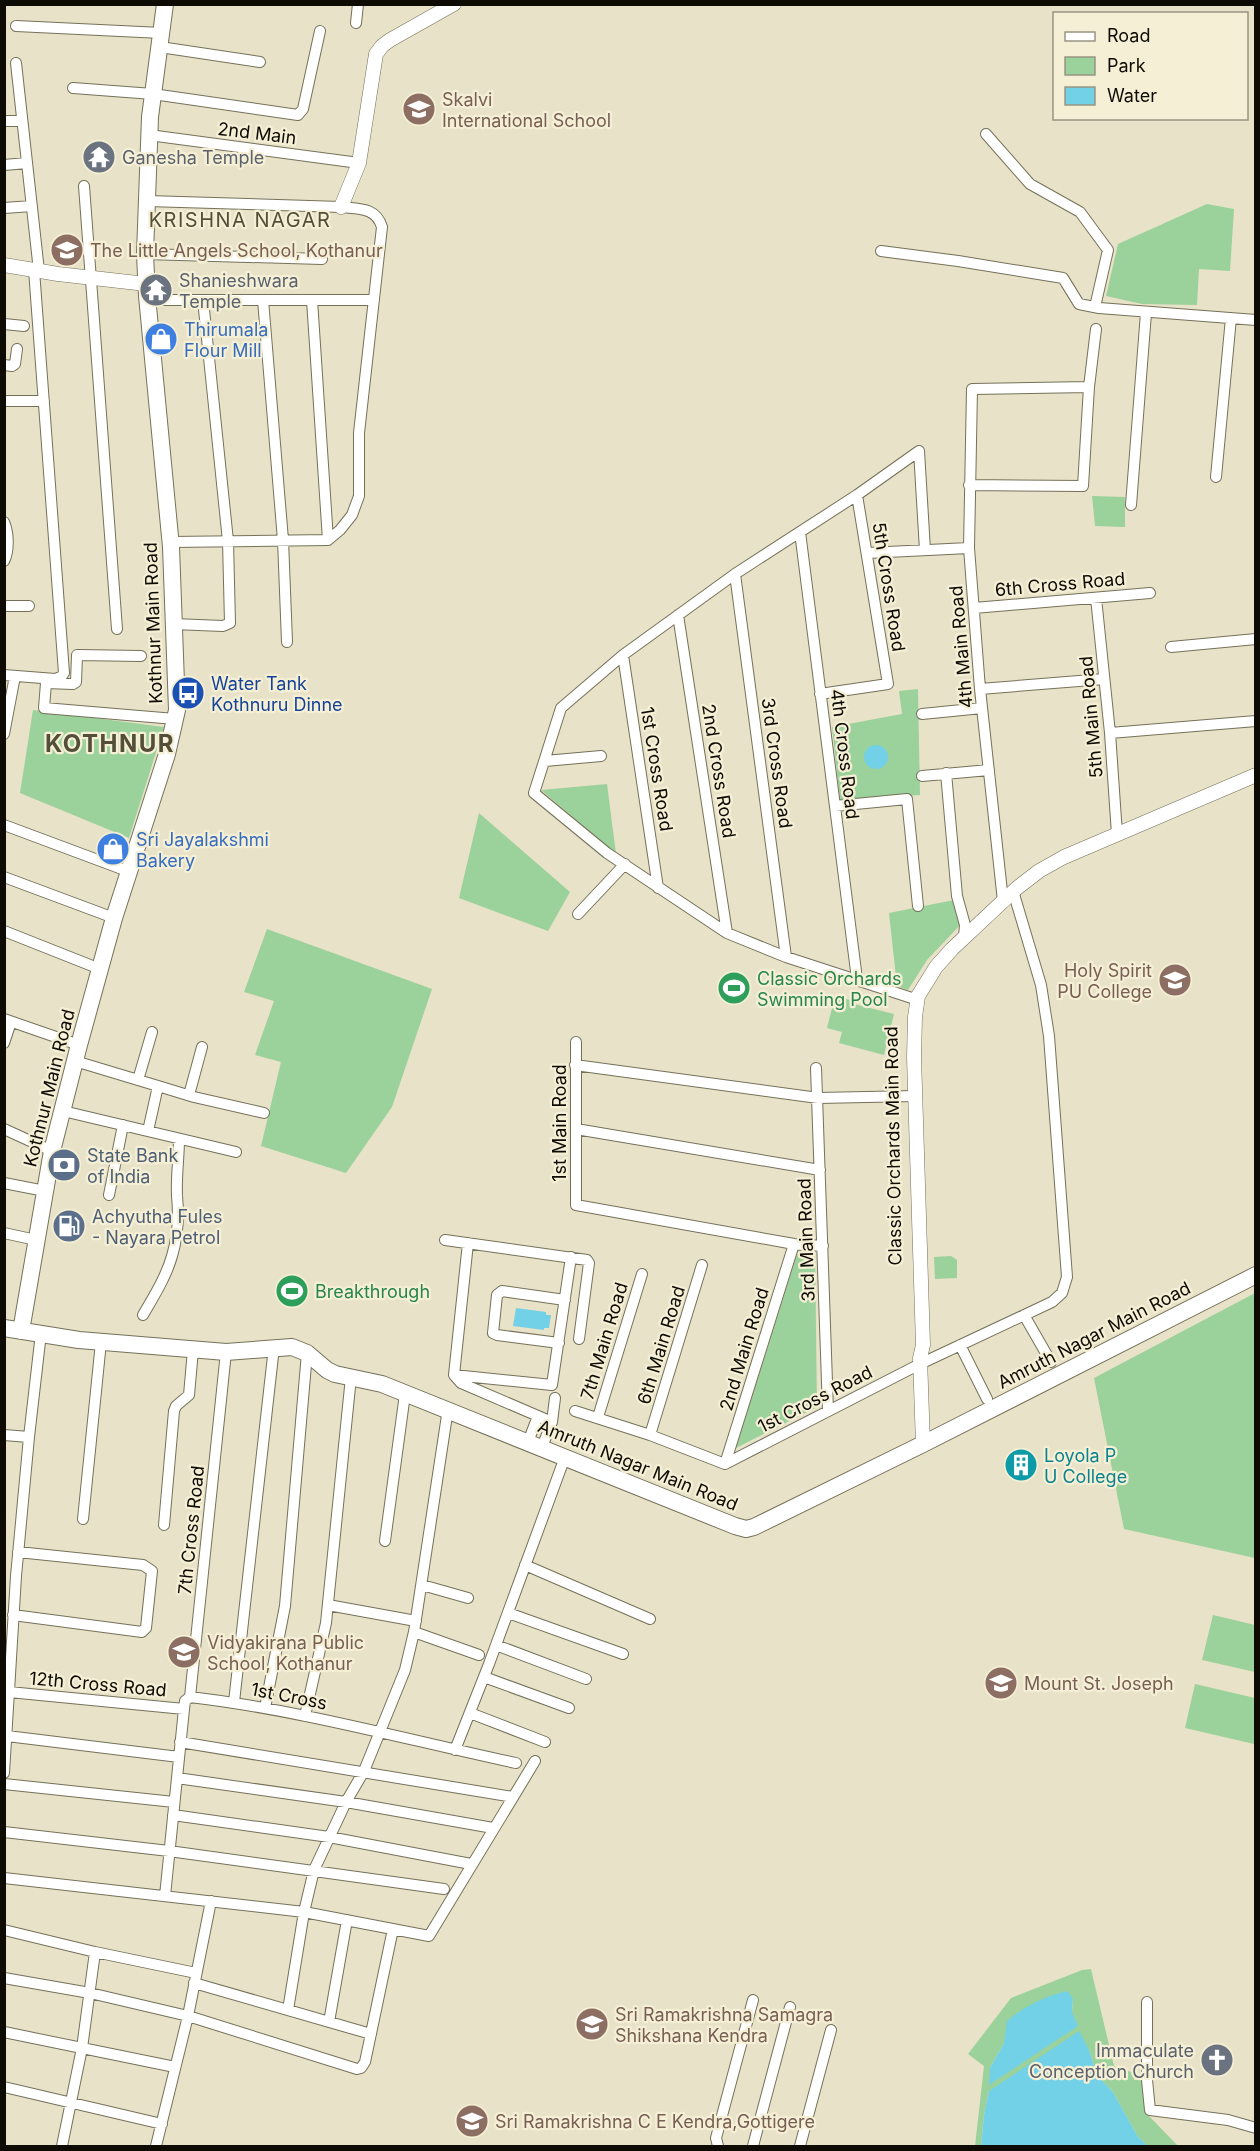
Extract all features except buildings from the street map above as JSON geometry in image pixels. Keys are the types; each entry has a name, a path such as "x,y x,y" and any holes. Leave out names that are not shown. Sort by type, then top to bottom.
{"main road":[{"name":"Kothnur Main Road","path":"13,1330 36,1240 52,1151 76,1053 114,918 167,754 175,719 177,696 170,542 147,292 146,254 149,135 165,4"},
{"name":"Amruth Nagar Main Road","path":"13,1330 101,1342 193,1350 226,1352 292,1347 307,1353 327,1370 382,1384 448,1409 746,1529 923,1444 1256,1275"}],"street":[{"path":"356,23 358,4"},
{"path":"341,207 360,163 376,54 390,40 454,4"},
{"path":"16,27 161,40 260,62"},
{"path":"73,88 153,94 298,115 303,109 320,31"},
{"path":"4,734 10,676 55,679 64,673 32,206 16,63"},
{"path":"4,121 22,121"},
{"path":"986,134 1030,184 1080,212 1108,250 1095,307"},
{"name":"2nd Main","path":"149,135 360,163"},
{"path":"4,165 27,163"},
{"path":"84,186 89,278 117,629"},
{"path":"147,201 341,207 371,212 379,218 382,227 359,434 359,496 352,515 328,540 170,542"},
{"path":"4,208 32,206"},
{"path":"880,251 1063,278 1079,304 1095,307 1146,313 1256,320"},
{"path":"146,254 322,259"},
{"path":"4,265 89,278 147,292 203,300 374,300"},
{"path":"173,624 223,626 230,623 228,541 203,300"},
{"path":"263,300 283,540 287,642"},
{"path":"312,300 328,540"},
{"path":"1131,505 1146,313"},
{"path":"1216,477 1232,318"},
{"path":"4,324 24,326"},
{"path":"969,485 1083,486 1089,387 1096,329"},
{"path":"4,365 15,364 17,349"},
{"name":"4th Main Road","path":"1062,1293 1067,1277 1049,1036 1041,985 1006,895 980,689 969,548 969,485 972,389 1089,387"},
{"path":"4,401 44,401"},
{"path":"914,999 786,957 727,933 625,864 606,854 534,793 561,708 623,655 735,574 857,495 919,451 925,550"},
{"name":"5th Cross Road","path":"820,694 888,684 857,495"},
{"path":"4,522 7,526 7,559 4,561"},
{"name":"4th Cross Road","path":"800,532 857,979"},
{"path":"867,553 969,548"},
{"name":"3rd Cross Road","path":"735,574 786,957"},
{"name":"6th Cross Road","path":"974,608 1150,593"},
{"name":"5th Main Road","path":"1096,598 1117,830"},
{"path":"4,606 29,606"},
{"name":"2nd Cross Road","path":"678,615 727,933"},
{"path":"1171,647 1256,639"},
{"path":"141,656 77,655 73,684 46,683 45,710 175,719"},
{"name":"1st Cross Road","path":"623,655 658,888"},
{"path":"980,689 1104,679"},
{"path":"922,714 982,708"},
{"path":"1110,733 1256,722"},
{"path":"545,761 602,756"},
{"name":"Classic Orchards Main Road","path":"1117,830 1256,767"},
{"path":"922,776 989,770"},
{"path":"946,773 957,896 964,931"},
{"name":"Classic Orchards Main Road","path":"923,1444 920,1361 916,1346 912,1096 908,1017 930,962 1006,895 1023,873 1048,857 1256,775"},
{"path":"835,806 907,799 918,906"},
{"path":"4,825 130,872"},
{"path":"578,914 625,864"},
{"path":"4,877 114,918"},
{"path":"4,931 100,969"},
{"path":"4,1043 8,1020 138,1080 264,1113"},
{"path":"138,1080 152,1032"},
{"name":"1st Main Road","path":"576,1042 576,1204 794,1244"},
{"path":"189,1095 202,1047"},
{"path":"575,1065 818,1098 912,1096"},
{"name":"3rd Main Road","path":"816,1068 828,1411"},
{"path":"148,1131 158,1086"},
{"path":"63,1111 236,1152"},
{"path":"110,1195 123,1125"},
{"path":"4,1129 52,1151"},
{"path":"576,1129 820,1170"},
{"path":"143,1316 164,1277 176,1238 179,1219 177,1195 179,1139"},
{"path":"4,1183 45,1191"},
{"path":"4,1233 36,1240"},
{"path":"445,1240 587,1260 589,1263 579,1340"},
{"path":"468,1243 454,1375 461,1383 552,1422"},
{"path":"794,1244 823,1246"},
{"name":"2nd Main Road","path":"725,1464 794,1244"},
{"path":"454,1375 552,1385 571,1257"},
{"name":"6th Main Road","path":"650,1435 702,1265"},
{"name":"7th Main Road","path":"598,1417 642,1274"},
{"path":"559,1343 497,1335 493,1332 497,1296 502,1292 565,1299"},
{"name":"1st Cross Road","path":"725,1464 920,1361 1024,1316 1052,1302 1062,1293"},
{"path":"1024,1316 1051,1362"},
{"path":"4,1773 9,1692 7,1667 10,1621 41,1334"},
{"path":"83,1519 101,1342"},
{"path":"960,1345 987,1399"},
{"path":"234,1702 274,1347"},
{"path":"164,1525 174,1411 176,1406 189,1395 193,1350"},
{"name":"7th Cross Road","path":"165,1896 185,1701 190,1697 226,1352"},
{"path":"265,1708 285,1606 307,1353"},
{"path":"305,1716 328,1605 351,1377"},
{"path":"385,1541 405,1394"},
{"path":"535,1444 552,1422 555,1398"},
{"path":"288,2010 304,1912 314,1870 328,1837 364,1771 405,1670 422,1585 448,1409"},
{"path":"575,1411 650,1435 725,1464"},
{"path":"535,1444 538,1416"},
{"path":"4,1435 29,1437"},
{"path":"455,1750 566,1457"},
{"path":"10,1621 142,1632 146,1628 152,1571 143,1565 18,1552"},
{"path":"525,1565 650,1619"},
{"path":"4,1574 16,1576"},
{"path":"422,1585 468,1598"},
{"path":"328,1605 416,1620"},
{"path":"508,1613 623,1654"},
{"path":"414,1632 479,1655"},
{"path":"496,1645 586,1679"},
{"path":"484,1677 569,1708"},
{"name":"12th Cross Road","path":"9,1692 184,1709"},
{"name":"1st Cross","path":"190,1697 234,1702 381,1731"},
{"path":"470,1713 545,1742"},
{"path":"381,1731 516,1763"},
{"path":"7,1736 179,1757"},
{"path":"180,1742 513,1797"},
{"path":"4,1878 304,1912 429,1936 535,1761"},
{"path":"177,1778 346,1802 493,1828"},
{"path":"4,1784 174,1802"},
{"path":"173,1815 328,1837 471,1864"},
{"path":"4,1832 170,1851 444,1889"},
{"path":"156,2146 188,2016 211,1901"},
{"path":"330,2022 347,1920"},
{"path":"4,1978 90,1993 188,2016 353,2069 361,2068 371,2034 393,1929"},
{"path":"4,1930 195,1978 288,2010 371,2034"},
{"path":"62,2146 82,2048 95,1952"},
{"path":"718,2146 716,2138 753,2000"},
{"path":"1147,2002 1147,2080 1150,2110 1228,2120 1256,2128"},
{"path":"753,2146 790,2007"},
{"path":"800,2146 831,2030"},
{"path":"4,2032 175,2067"},
{"path":"4,2087 162,2124"}],"green space":[{"path":"1207,204 1234,209 1230,271 1199,269 1197,305 1142,304 1106,296 1118,244"},
{"path":"1092,496 1125,497 1125,527 1095,526"},
{"path":"918,689 920,795 840,800 832,727 902,714 899,691"},
{"path":"33,710 164,727 129,838 20,793"},
{"path":"607,784 616,854 541,790"},
{"path":"479,813 570,892 548,931 459,898"},
{"path":"954,900 962,923 927,960 908,990 897,986 889,913"},
{"path":"267,929 432,989 392,1107 346,1173 261,1146 281,1062 255,1055 274,1001 244,992"},
{"path":"835,996 850,1000 850,1003 894,1014 884,1055 839,1043 842,1032 827,1028"},
{"path":"799,1248 815,1250 817,1407 736,1448"},
{"path":"951,1256 957,1260 957,1278 935,1279 934,1257"},
{"path":"1255,1293 1255,1558 1124,1529 1094,1378"},
{"path":"1213,1615 1255,1625 1255,1672 1202,1660"},
{"path":"1195,1684 1255,1698 1254,1744 1185,1728"},
{"path":"1091,1969 1114,2066 1134,2073 1134,2080 1143,2080 1149,2116 1178,2146 1148,2146 1138,2137 1113,2092 1097,2075 1089,2050 989,2091 981,2146 975,2146 984,2066 968,2054 1011,1998 1082,1970","holes":["1073,1999 1072,2012 990,2068 1004,2043"]}],"water":[{"path":"876,745 881,746 887,752 887,762 881,768 876,769 871,768 865,762 864,757 865,752 871,746"},
{"path":"516,1308 546,1312 546,1315 551,1315 549,1328 544,1328 544,1330 513,1326"},
{"path":"1068,1991 1073,1999 1072,2012 1078,2026 989,2085 990,2068 1004,2043 1007,2021 1036,2002"},
{"path":"1079,2031 1089,2050 1097,2075 1113,2092 1138,2137 1148,2146 981,2146 989,2091"}],"place":[{"name":"Skalvi International School","path":"419,109"},
{"name":"Ganesha Temple","path":"99,157"},
{"name":"The Little Angels School, Kothanur","path":"67,250"},
{"name":"Shanieshwara Temple","path":"156,290"},
{"name":"Thirumala Flour Mill","path":"161,339"},
{"name":"Water Tank Kothnuru Dinne","path":"188,693"},
{"name":"Sri Jayalakshmi Bakery","path":"113,849"},
{"name":"Holy Spirit PU College","path":"1175,980"},
{"name":"Classic Orchards Swimming Pool","path":"734,988"},
{"name":"State Bank of India","path":"64,1165"},
{"name":"Achyutha Fules - Nayara Petrol","path":"69,1226"},
{"name":"Breakthrough","path":"292,1291"},
{"name":"Loyola P U College","path":"1021,1465"},
{"name":"Vidyakirana Public School, Kothanur","path":"184,1652"},
{"name":"Mount St. Joseph","path":"1001,1683"},
{"name":"Sri Ramakrishna Samagra Shikshana Kendra","path":"592,2024"},
{"name":"Immaculate Conception Church","path":"1217,2060"},
{"name":"Sri Ramakrishna C E Kendra,Gottigere","path":"472,2121"}],"district":[{"name":"KRISHNA NAGAR","path":"240,220"},
{"name":"KOTHNUR","path":"110,743"}]}
